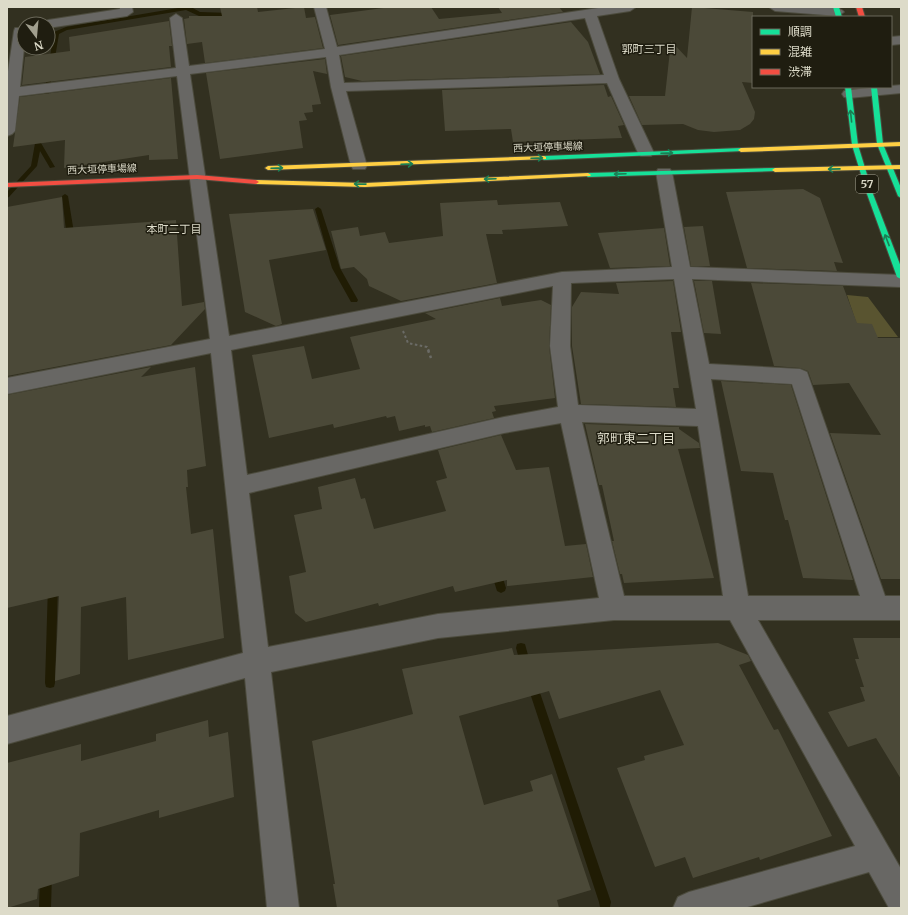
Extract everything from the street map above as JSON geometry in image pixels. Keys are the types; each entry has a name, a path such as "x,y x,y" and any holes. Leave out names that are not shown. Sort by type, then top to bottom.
{"main road":[{"name":"57","path":"874,89 880,144 901,196"},
{"name":"57","path":"849,91 854,145 901,277"},
{"name":"西大垣停車場線","path":"258,168 359,166 646,153 901,144"},
{"name":"西大垣停車場線","path":"7,185 72,181 197,177 235,181 365,185 664,172 901,167"},
{"name":"西大垣停車場線","path":"197,177 227,171"}],"street":[{"path":"56,19 127,12 126,7"},
{"path":"320,7 332,52 338,88 359,166"},
{"path":"542,7 549,18"},
{"path":"9,92 183,72 332,52 549,18 630,7"},
{"path":"775,7 838,12"},
{"path":"590,13 612,79 646,153"},
{"path":"176,18 220,343 257,662 283,908"},
{"path":"7,131 9,92 17,56"},
{"path":"338,88 612,79"},
{"path":"849,91 901,89"},
{"path":"664,172 681,273 700,371 738,609 901,899"},
{"path":"7,386 220,343 562,278 613,273 681,273 901,281"},
{"path":"562,278 560,346 569,413 614,608"},
{"path":"700,371 800,378 876,608"},
{"path":"236,487 504,425 569,413 707,418"},
{"path":"7,730 257,662 438,626 614,608 901,608"},
{"path":"689,908 876,855"}],"path":[{"path":"395,310 408,343 427,348 431,358"}],"shaded area":[{"path":"847,295 868,297 898,337 861,337"}],"building":[{"path":"220,7 257,7 258,12 304,7 306,18 315,17 323,48 205,63 202,42 187,44 184,19 189,18 189,16 222,16"},
{"path":"391,7 431,7 439,19 502,13 498,7 559,7 563,12 338,45 330,15"},
{"path":"692,7 753,12 752,83 742,82 755,112 754,119 750,124 740,130 714,132 698,130 683,124 642,125 629,96 665,96 671,41 687,58"},
{"path":"169,21 172,46 169,46 171,67 22,85 25,57 56,56 56,53 70,51 69,37"},
{"path":"571,22 588,42 600,74 362,81 345,77 341,56"},
{"path":"325,59 327,74 313,71 321,104 312,105 313,112 304,113 307,120 299,121 303,148 220,159 206,73"},
{"path":"171,78 178,159 149,160 149,155 64,168 65,140 13,147 20,97"},
{"path":"604,85 608,97 611,96 624,125 618,126 622,138 513,142 511,129 445,131 442,90"},
{"path":"803,189 820,198 843,263 834,262 837,271 747,268 726,192"},
{"path":"62,197 64,228 176,220 182,306 204,302 205,309 171,345 7,376 7,207"},
{"path":"497,200 498,205 560,202 568,226 502,230 503,234 486,234 497,283 401,301 369,286 367,279 354,267 341,269 331,231 358,227 360,236 385,232 389,243 443,236 440,203"},
{"path":"313,209 326,250 269,260 282,324 276,326 245,312 229,214"},
{"path":"703,226 710,266 691,266 684,227"},
{"path":"664,228 670,266 610,268 598,233"},
{"path":"673,281 681,332 671,332 679,388 673,388 676,407 581,404 572,346 572,307 581,292 619,294 616,283"},
{"path":"694,281 712,281 721,334 704,333"},
{"path":"751,283 843,286 857,323 872,324 878,338 901,338 901,579 881,579 830,433 881,435 849,383 813,385 808,371 800,368 774,366"},
{"path":"500,298 502,306 541,300 551,305 549,346 555,398 494,406 496,411 492,412 494,418 432,432 430,426 425,427 425,425 399,431 395,416 387,418 386,416 334,428 333,424 269,438 252,355 304,346 312,379 360,369 350,337 436,319 425,313"},
{"path":"151,367 141,377 195,367 206,466 187,470 188,487 186,487 191,534 213,529 224,638 128,660 126,597 81,607 80,674 55,681 59,596 7,608 7,395"},
{"path":"721,381 791,385 853,580 803,578 788,520 785,520 773,473 741,471"},
{"path":"585,424 679,427 679,429 699,443 700,448 678,449 714,578 624,583 622,574 620,574 612,541 614,541 602,485 599,485"},
{"path":"501,435 516,470 549,467 565,546 586,544 593,577 507,586 507,580 455,592 453,586 379,606 378,603 306,622 295,613 289,576 306,572 294,515 322,509 318,487 355,478 361,499 365,498 374,529 446,511 436,481 447,478 438,450"},
{"path":"853,638 901,638 901,779 876,738 848,747 828,712 865,701 860,687 864,687 855,659 859,659"},
{"path":"718,643 748,655 751,661 739,665 774,730 778,729 832,836 760,860 759,857 693,878 685,857 655,867 617,768 645,760 644,756 684,745 660,690 559,719 549,691 459,716 484,805 533,791 530,781 552,774 591,890 557,900 559,908 337,908 333,884 335,884 312,741 413,714 402,669 512,648 514,655"},
{"path":"208,720 209,737 228,732 234,797 159,818 159,810 80,833 79,876 38,889 37,899 7,908 7,763 81,744 81,761 156,741 156,734"}],"waterway":[{"path":"44,105 56,33 66,29 182,10 188,7"},
{"path":"187,8 199,14 230,15 232,18"},
{"path":"38,143 40,132"},
{"path":"7,196 34,166 38,143"},
{"path":"38,143 52,167"},
{"path":"65,196 71,239"},
{"path":"318,209 336,268 354,300"},
{"path":"496,572 501,588"},
{"path":"50,683 53,585"},
{"path":"521,648 526,666"},
{"path":"532,684 605,902"},
{"path":"45,908 46,874"}],"traffic: fast":[{"path":"836,7 839,16"},
{"path":"848,88 855,145 870,194 901,277"},
{"path":"874,88 880,144 901,196"},
{"path":"544,158 741,150"},
{"path":"588,175 775,170"}],"traffic: slow":[{"path":"741,150 901,144"},
{"path":"268,168 544,158"},
{"path":"775,170 901,167"},
{"path":"256,182 365,185 588,175"}],"traffic: jam":[{"path":"859,7 862,16"},
{"path":"7,185 197,177 256,182"}],"district":[{"name":"郭町三丁目","path":"649,49"},
{"name":"本町二丁目","path":"174,229"},
{"name":"郭町東二丁目","path":"636,438"}]}
